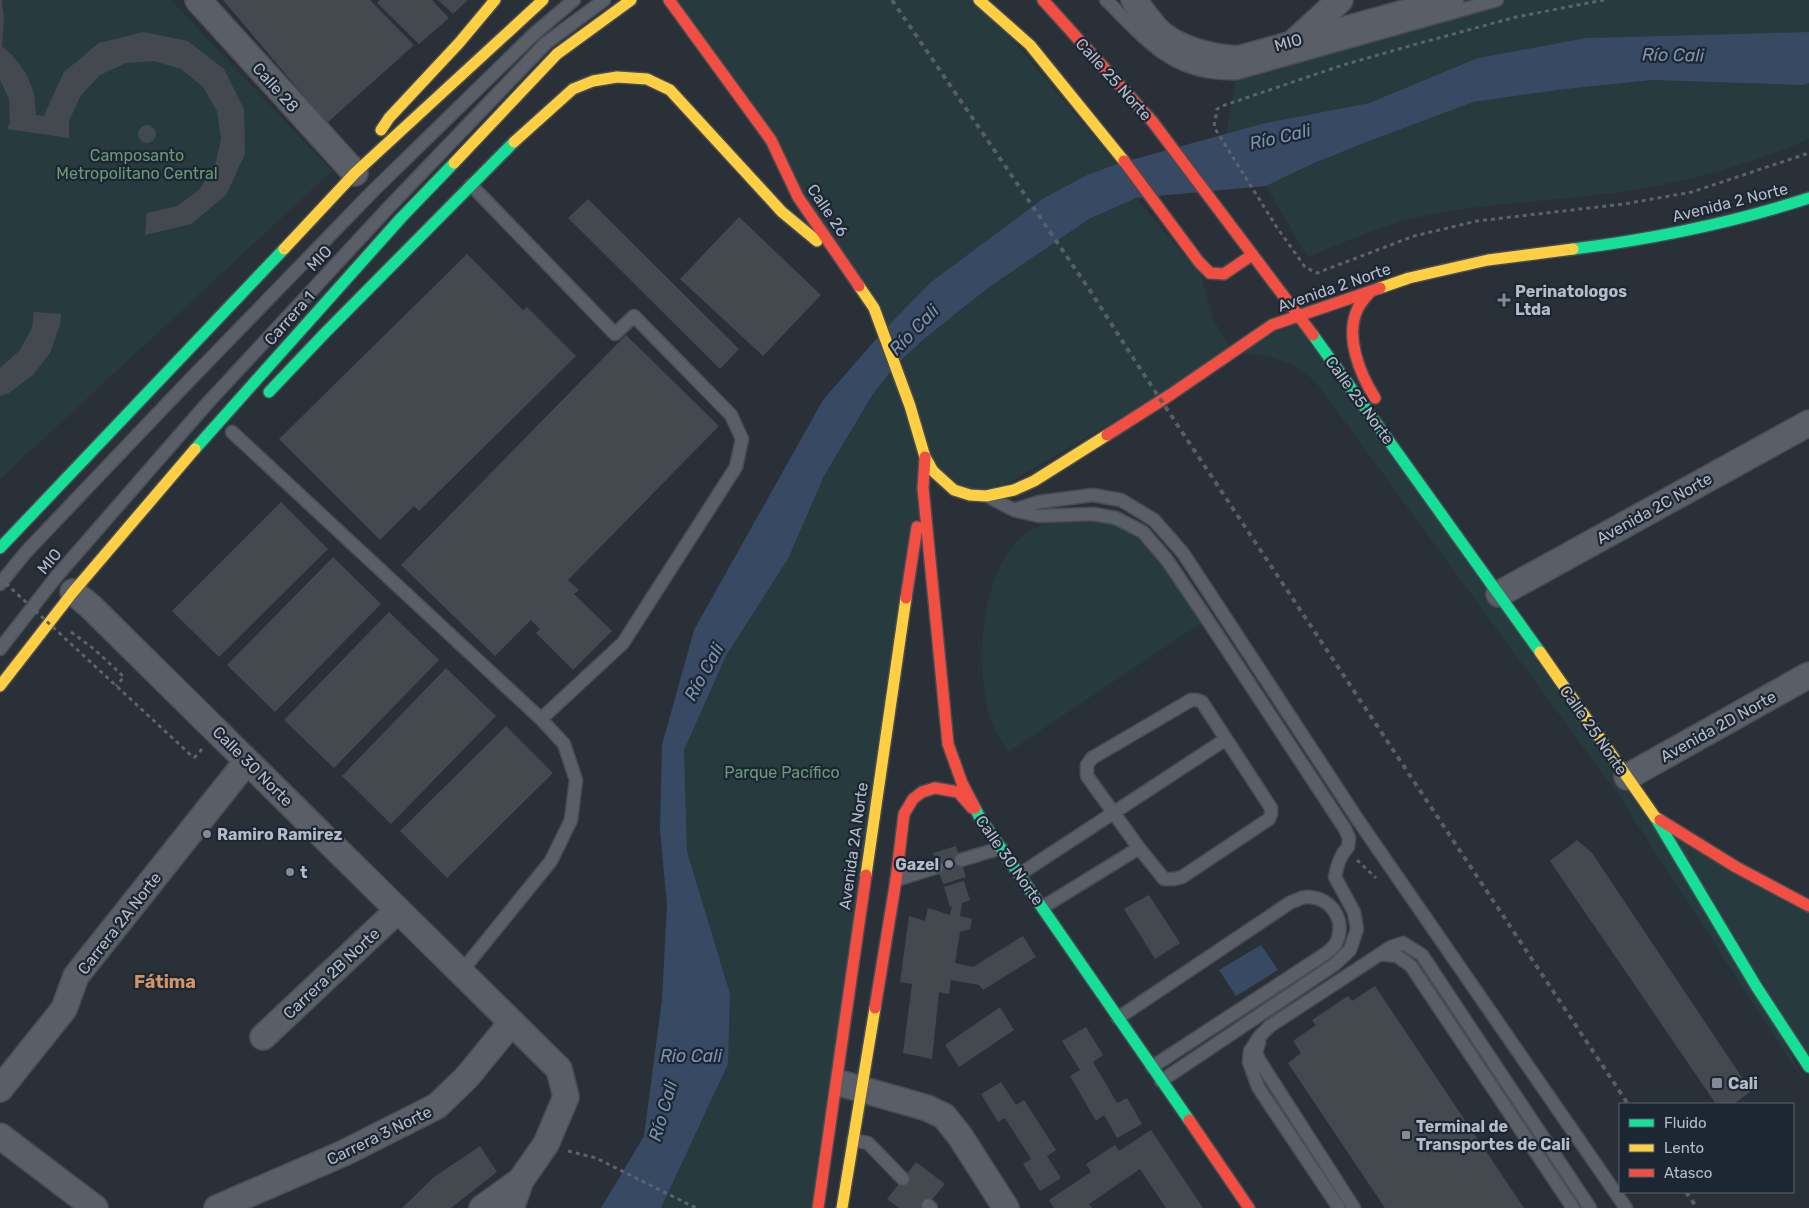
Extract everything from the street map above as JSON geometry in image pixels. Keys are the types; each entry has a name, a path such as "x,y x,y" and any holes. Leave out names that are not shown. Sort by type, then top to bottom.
{"main road":[{"path":"355,173 389,118 496,0"},
{"path":"3,538 355,173 543,0"},
{"name":"Carrera 1","path":"0,686 73,592 219,420 401,218 557,54 631,0"},
{"name":"Calle 26","path":"669,0 771,140 798,197 874,308 910,406 925,457"},
{"path":"979,0 1030,44 1113,146 1199,262 1210,273 1224,274 1248,250"},
{"name":"Calle 25 Norte","path":"1043,0 1152,121 1393,445 1655,817 1756,986 1809,1067"},
{"path":"259,404 325,333 530,127 573,89 593,81 617,77 647,79 670,90 782,212 844,262"},
{"name":"Avenida 2 Norte","path":"925,457 940,479 954,490 970,495 986,496 1014,490 1034,482 1170,395 1272,325 1298,315 1409,278 1488,260 1620,243 1704,227 1763,213 1809,198"},
{"path":"1370,292 1358,309 1354,341 1360,369 1366,385 1383,412 1393,445"},
{"path":"157,493 210,450"},
{"name":"Calle 30 Norte","path":"925,457 923,488 948,744 962,783 980,818 1249,1208"},
{"name":"Avenida 2A Norte","path":"818,1208 888,712 923,488"},
{"path":"842,1208 896,880 904,814 913,799 922,792 934,788 958,792 980,818"},
{"name":"Calle 25 Norte","path":"1655,817 1736,867 1809,906"}],"street":[{"name":"Calle 28","path":"198,0 355,173"},
{"path":"1134,0 1163,36 1191,51 1213,57 1238,59 1444,1"},
{"path":"1289,46 1340,0"},
{"name":"Avenida 2C Norte","path":"1499,594 1809,423"},
{"name":"Calle 30 Norte","path":"73,592 90,606 559,1069 566,1096 546,1144"},
{"name":"Avenida 2D Norte","path":"1627,777 1809,675"},
{"name":"Carrera 2A Norte","path":"0,1089 64,1009 76,976 247,761"},
{"name":"Carrera 2B Norte","path":"264,1037 398,910"},
{"name":"Carrera 3 Norte","path":"217,1208 344,1153 437,1106 466,1076 512,1022"},
{"path":"837,1083 862,1088 927,1108 944,1116 960,1136 1006,1208"},
{"path":"0,1136 95,1208"},
{"path":"511,1208 521,1180 546,1144"},
{"path":"482,1208 521,1180"}],"lane":[{"name":"MIO","path":"0,584 26,552 373,191 535,33 574,0"},
{"name":"MIO","path":"0,649 56,576 198,414 389,207 546,43 604,0"},
{"name":"MIO","path":"1106,0 1160,52 1193,69 1227,73 1237,73 1497,0"},
{"path":"471,185 615,334 634,316 731,415 742,439 736,466 623,643 541,718"},
{"path":"232,432 541,718 564,744 576,780 572,820 551,861 461,972"},
{"path":"1014,510 1039,502 1093,495 1121,500 1154,520 1183,553 1358,820 1626,1208"},
{"path":"986,496 1014,510 1038,516 1093,514 1116,518 1143,532 1167,560 1208,619 1345,829 1349,838 1348,847 1340,858 1335,877 1354,912 1357,929 1350,950 1334,964 1161,1081"},
{"path":"1191,700 1202,702 1226,739 1272,814 1269,819 1182,877 1164,879 1087,776 1087,765 1092,758 1191,700"},
{"path":"1020,874 1226,739"},
{"path":"960,860 1001,848"},
{"path":"1042,907 1139,848"},
{"path":"896,880 937,867"},
{"path":"1118,1018 1291,902 1304,897 1318,898 1331,905 1339,917 1340,931 1335,944 1325,954 1152,1067"},
{"path":"1339,1208 1258,1087 1249,1062 1250,1051 1260,1036 1270,1026 1380,954 1403,943 1422,955 1590,1208"},
{"path":"1380,954 1397,956 1411,966 1573,1208"},
{"path":"1260,1036 1256,1052 1259,1060 1354,1208"},
{"path":"853,1140 868,1142 903,1179"}],"path":[{"path":"1604,0 1516,16 1343,65 1225,105 1217,109 1214,127 1276,226 1305,267 1317,273 1414,236 1477,221 1624,204 1692,192 1809,153"},
{"path":"0,578 194,758"},
{"path":"67,629 124,677 116,686"},
{"path":"546,1144 596,1158 696,1208"}],"green space":[{"name":"Camposanto Metropolitano Central","path":"0,0 171,0 332,171 0,479"},
{"path":"672,0 979,0 1117,164 1087,175 1044,198 931,282 884,330"},
{"path":"1497,0 1809,0 1809,32 1586,38 1478,58 1369,103 1261,124 1226,134 1237,73"},
{"path":"1652,80 1803,85 1809,83 1809,139 1740,165 1669,184 1593,195 1460,210 1407,220 1369,232 1308,257 1266,186 1312,164 1473,102 1566,89"},
{"name":"Parque Pacífico","path":"1136,198 1201,275 1213,319 1233,352 986,496 933,471 818,1208 661,1208 728,1064 730,994 687,851 684,750 727,654 788,559 824,476 873,394 895,367 924,339 988,288 1089,219"},
{"path":"1298,315 1655,817 1809,906 1809,1067 1759,992 1806,1085 1619,796 1315,381 1293,364 1265,356 1233,352"},
{"path":"1093,514 1143,532 1207,619 1008,752 989,715 982,671 985,619 990,594 998,570 1009,550 1032,530 1057,520"}],"water":[{"name":"Rio Cali","path":"1809,32 1809,83 1803,85 1652,80 1566,89 1473,102 1312,164 1266,186 1136,198 1089,219 988,288 924,339 895,366 873,394 824,476 788,559 727,654 684,750 687,851 730,994 728,1064 661,1208 601,1208 644,1136 662,1000 667,905 660,830 662,745 694,630 823,400 884,330 931,282 1044,198 1087,175 1117,164 1261,124 1369,103 1478,58 1586,38"},
{"path":"1261,945 1278,970 1236,996 1219,970"}],"building":[{"path":"0,0 2,0 4,20 2,46 26,73 34,93 36,115 45,116 64,72 99,43 143,32 188,41 224,69 244,109 245,154 226,195 191,224 145,235 147,213 177,206 199,190 215,166 221,139 217,111 203,87 181,69 154,61 126,63 100,75 81,95 69,121 69,138 7,129 10,123 9,99 0,80"},
{"path":"223,0 370,0 414,45 327,123"},
{"path":"380,0 432,0 449,18 419,44 377,3"},
{"path":"438,0 468,0 453,14"},
{"path":"147,125 153,128 156,134 153,140 147,143 141,140 138,134 141,128"},
{"path":"588,199 739,349 720,369 568,218"},
{"path":"739,217 821,295 763,356 680,279"},
{"path":"467,254 523,310 527,307 576,356 419,511 414,506 380,540 279,439"},
{"path":"34,312 61,314 60,325 50,353 33,375 9,393 0,396 0,368 20,350 32,328"},
{"path":"626,335 719,426 568,580 579,590 574,594 612,631 573,670 536,633 540,629 531,620 495,656 401,565"},
{"path":"281,502 328,549 219,657 172,611"},
{"path":"333,557 381,604 275,712 227,665"},
{"path":"389,612 439,660 334,768 284,720"},
{"path":"446,668 496,716 391,824 342,776"},
{"path":"506,726 553,773 447,878 400,831"},
{"path":"1577,840 1592,853 1751,1091 1735,1103 1715,1103 1550,861"},
{"name":"Gazel","path":"956,846 966,877 943,884 933,853"},
{"path":"964,881 970,900 962,903 960,916 972,919 970,929 960,932 955,963 973,967 1023,936 1036,957 983,990 979,985 951,980 949,994 939,992 932,1059 903,1053 912,984 900,982 909,916 925,921 928,908 950,915 952,906 950,907 944,887"},
{"path":"1149,895 1180,943 1155,959 1124,909"},
{"name":"Terminal de Transportes de Cali","path":"1375,986 1524,1208 1385,1208 1288,1063 1301,1053 1293,1041 1316,1025 1312,1020 1348,996 1352,1001"},
{"path":"1000,1007 1014,1030 959,1067 945,1045"},
{"path":"1086,1027 1103,1055 1093,1062 1117,1103 1127,1098 1142,1124 1117,1138 1104,1115 1096,1121 1070,1076 1080,1070 1062,1041"},
{"path":"1001,1082 1016,1105 1024,1100 1056,1150 1047,1156 1061,1178 1040,1191 1023,1164 1031,1159 1005,1118 998,1122 981,1094"},
{"path":"1151,1130 1203,1208 1166,1208 1140,1169 1089,1204 1092,1208 1054,1208 1049,1200 1091,1172 1086,1164 1115,1145 1119,1151"},
{"path":"480,1146 497,1172 451,1208 402,1208 434,1177"},
{"path":"916,1162 945,1184 925,1208 899,1208 887,1199"}],"railway":[{"path":"892,0 1091,292 1627,1103"},
{"path":"1687,1193 1697,1208"}],"traffic: fast":[{"path":"269,392 514,142"},
{"path":"195,449 401,218 454,163"},
{"path":"1573,249 1692,229 1751,215 1809,198"},
{"path":"0,548 284,249"},
{"path":"1313,335 1540,652"},
{"path":"975,808 980,818 1189,1120"},
{"path":"1655,817 1756,986 1809,1067"}],"traffic: slow":[{"path":"381,130 389,118 459,43 495,0"},
{"path":"284,249 355,173 543,0"},
{"path":"454,163 557,54 631,0"},
{"path":"979,0 1030,45 1124,161"},
{"path":"514,142 573,89 593,81 617,77 647,79 670,90 782,212 817,241"},
{"path":"1380,288 1409,278 1488,260 1573,249"},
{"path":"859,286 874,308 910,406 925,457 933,471 954,490 970,495 986,496 1014,490 1034,481 1107,435"},
{"path":"0,686 73,592 195,449"},
{"path":"866,875 906,598"},
{"path":"1540,652 1655,817 1660,820"},
{"path":"842,1208 875,1008"}],"traffic: jam":[{"path":"669,0 771,140 798,197 859,286"},
{"path":"1043,0 1152,121 1313,335"},
{"path":"1124,161 1199,262 1210,273 1224,274 1252,255"},
{"path":"1107,435 1170,395 1272,325 1380,288"},
{"path":"1370,292 1358,308 1354,319 1353,342 1359,366 1375,398"},
{"path":"925,457 923,488 948,744 962,783 975,808"},
{"path":"906,598 917,527"},
{"path":"875,1008 896,880 904,814 913,799 922,792 935,788 958,792 972,808"},
{"path":"1660,820 1736,867 1809,906"},
{"path":"818,1208 866,875"},
{"path":"1189,1120 1249,1208"}],"place":[{"name":"Perinatologos Ltda","path":"1504,300"},
{"name":"Ramiro Ramirez","path":"207,834"},
{"name":"Gazel","path":"949,864"},
{"name":"t","path":"290,872"},
{"name":"Cali","path":"1717,1083"},
{"name":"Terminal de Transportes de Cali","path":"1406,1135"}],"district":[{"name":"Fátima","path":"165,982"}],"water label":[{"name":"Río Cali","path":"1673,55"},
{"name":"Río Cali","path":"1280,137"},
{"name":"Río Cali","path":"914,330"},
{"name":"Río Cali","path":"704,672"},
{"name":"Río Cali","path":"663,1111"}]}
